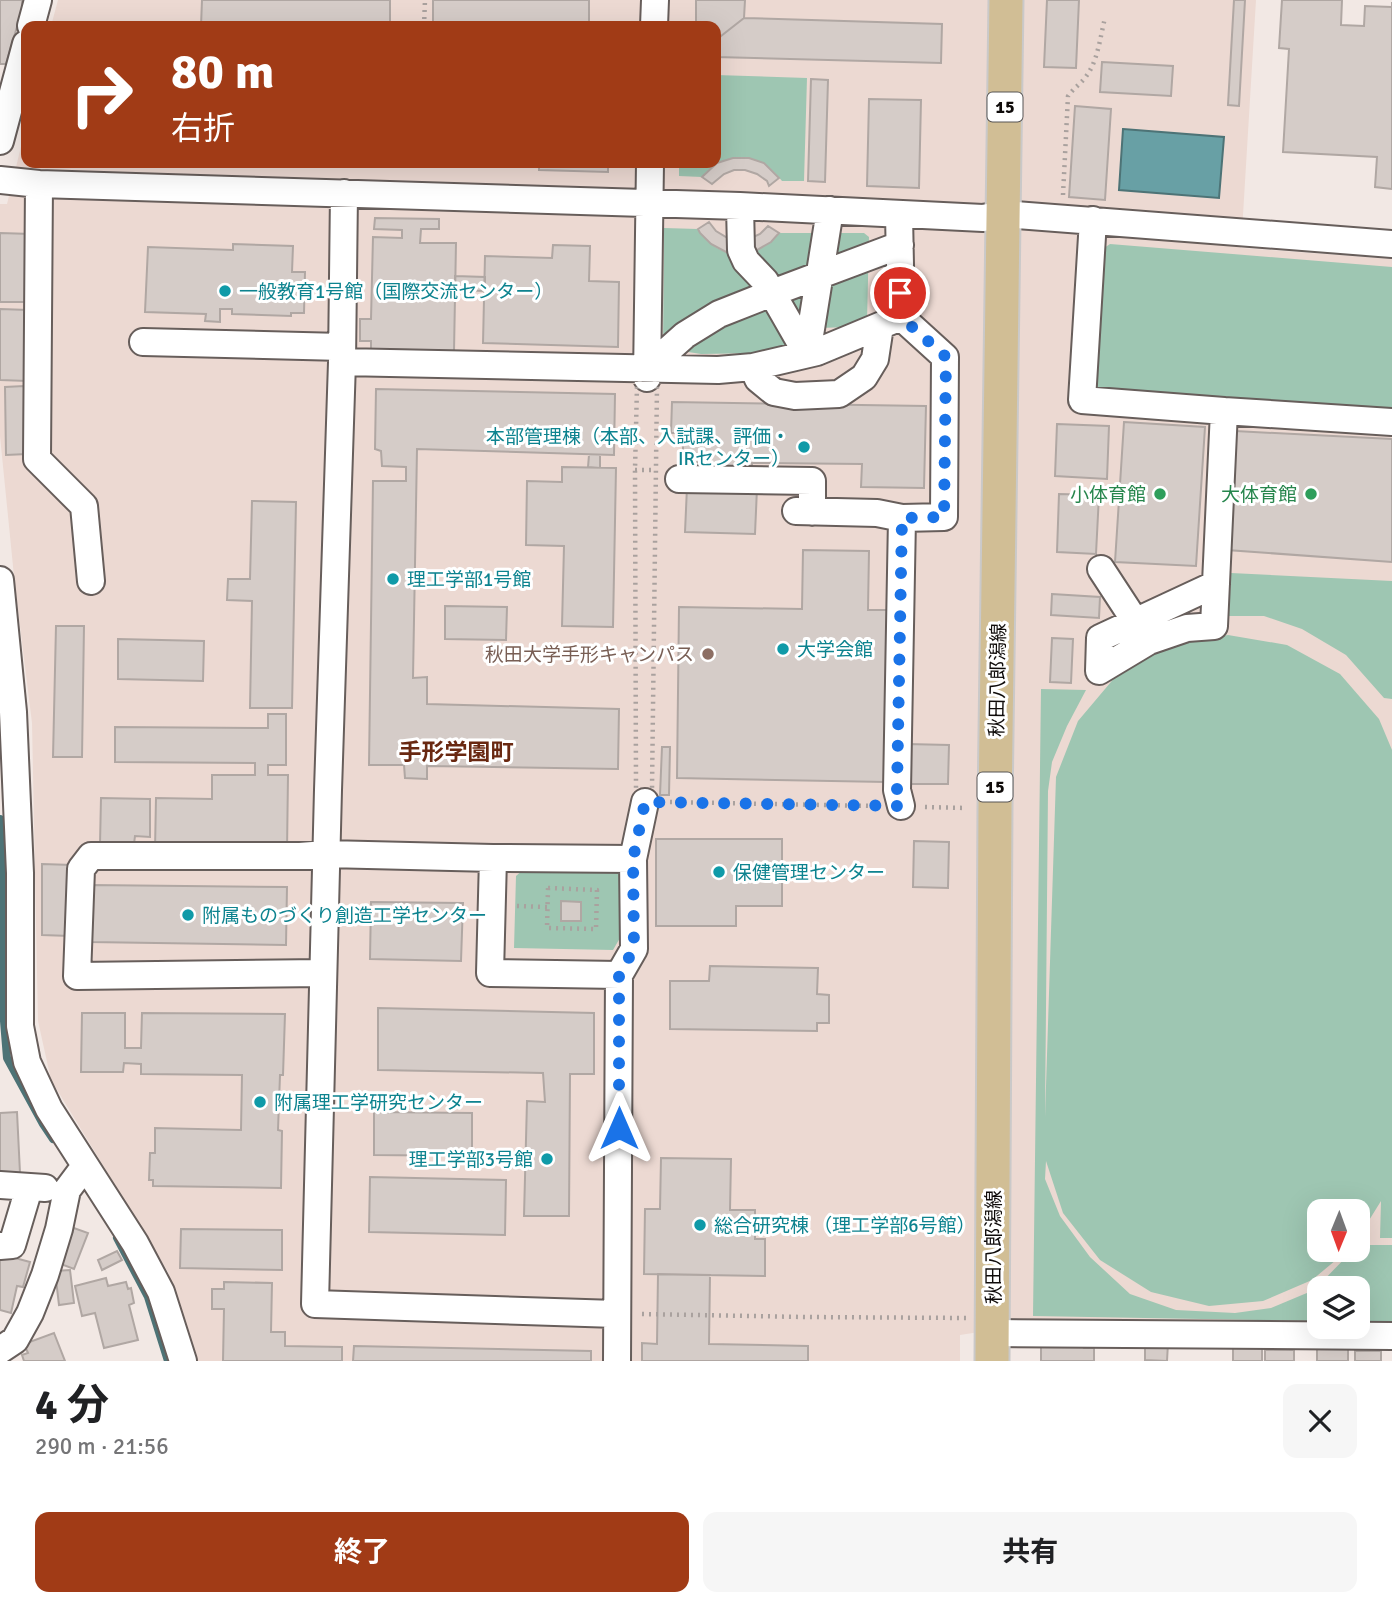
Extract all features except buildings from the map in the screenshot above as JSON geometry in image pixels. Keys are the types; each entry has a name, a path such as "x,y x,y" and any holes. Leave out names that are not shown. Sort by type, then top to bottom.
{"main road":[{"name":"秋田八郎潟線","path":"985,1337 1006,0"}],"street":[{"path":"32,21 38,0"},
{"path":"654,21 655,0"},
{"path":"0,141 21,63"},
{"path":"648,377 650,168"},
{"path":"0,180 51,184 818,209 983,218 1004,214 1392,244"},
{"path":"51,184 37,459 84,506 91,580"},
{"path":"344,193 342,355 315,1304 616,1314"},
{"path":"740,206 741,250 746,261 765,281 807,354"},
{"path":"807,354 820,274 818,209"},
{"path":"753,367 758,379 774,392 795,396 839,394 864,377 891,322 900,245 900,214"},
{"path":"1093,220 1082,400 1392,422"},
{"path":"648,377 685,335 719,314 900,245"},
{"path":"143,342 648,377 753,367 817,352 891,322"},
{"path":"668,475 812,481 803,512 877,513 902,518 944,517 946,357 891,322"},
{"path":"1216,584 1100,638 1099,671 1149,641 1187,628 1214,626 1216,584 1224,411"},
{"path":"901,806 897,790 902,518"},
{"path":"1101,569 1135,621"},
{"path":"0,580 6,712 20,873 20,1026 27,1062 76,1178 135,1243 161,1292 183,1361"},
{"path":"617,1361 619,975 634,949 633,859 644,793"},
{"path":"323,973 77,976 80,869 92,856 326,854 633,859"},
{"path":"493,858 491,974 619,975"},
{"path":"0,1185 29,1188 76,1178"},
{"path":"4,1353 15,1340 35,1301 76,1178"},
{"path":"0,1246 12,1245 29,1188"},
{"path":"985,1337 1392,1336"}],"path":[{"path":"424,21 425,0"},
{"path":"1062,217 1068,96 1093,65 1105,18"},
{"path":"648,377 657,386 668,475 644,793 635,470 637,386 648,377"},
{"path":"635,470 668,475"},
{"path":"644,793 974,808"},
{"path":"548,888 597,890 596,929 547,928 548,888"},
{"path":"616,1314 817,1317 985,1337"}],"shaded area":[{"name":"秋田大学手形キャンパス","path":"58,0 1256,0 1241,248 1392,259 1392,1329 1370,1329 1370,1276 1307,1276 1307,1328 1030,1324 960,1335 960,1361 198,1361 168,1272 51,1080 38,1021 32,723 0,436 0,204 7,204 21,147 21,168 721,168 721,21 52,21"}],"green space":[{"path":"721,75 807,78 804,181 782,181 765,165 748,158 721,162"},
{"path":"679,168 711,168 702,177 679,176"},
{"path":"664,228 698,229 706,240 716,247 737,253 759,248 779,233 864,233 869,237 867,322 848,327 820,328 769,353 701,354 663,348"},
{"path":"1110,244 1392,267 1392,411 1101,394 1094,388 1104,248"},
{"path":"1231,573 1392,581 1392,699 1384,698 1346,655 1302,629 1264,616 1229,616"},
{"path":"1228,635 1287,645 1340,674 1379,719 1392,750 1392,1238 1380,1238 1381,1201 1370,1219 1370,1199 1307,1199 1307,1262 1334,1262 1317,1276 1307,1276 1307,1282 1263,1301 1209,1306 1151,1292 1100,1260 1063,1213 1046,1161 1045,1179 1060,1216 1090,1257 1130,1294 1176,1310 1235,1313 1271,1308 1307,1293 1307,1321 1033,1316 1041,689 1086,690 1052,762 1048,791 1045,1117 1056,777 1078,721 1116,676 1169,646"},
{"path":"524,869 617,871 624,876 624,931 613,950 514,948 516,876"},
{"path":"1370,1245 1392,1245 1392,1322 1370,1322 1370,1276 1328,1276 1341,1262 1370,1262"}],"water":[{"path":"1123,129 1224,137 1219,198 1119,190"}],"waterway":[{"path":"0,819 1,984 7,1058 53,1139"},
{"path":"117,1238 148,1297 168,1361"}],"place":[{"name":"一般教育1号館（国際交流センター）","path":"225,291"},
{"name":"本部管理棟（本部、入試課、評価・ IRセンター）","path":"804,447"},
{"name":"小体育館","path":"1160,494"},
{"name":"大体育館","path":"1311,494"},
{"name":"理工学部1号館","path":"393,579"},
{"name":"大学会館","path":"783,649"},
{"name":"秋田大学手形キャンパス","path":"708,654"},
{"name":"保健管理センター","path":"719,872"},
{"name":"附属ものづくり創造工学センター","path":"188,915"},
{"name":"附属理工学研究センター","path":"260,1102"},
{"name":"理工学部3号館","path":"547,1159"},
{"name":"総合研究棟 （理工学部6号館）","path":"700,1225"}],"district":[{"name":"手形学園町","path":"456,752"}],"route":[{"path":"619,1128 619,975 634,949 633,859 645,802 901,806 897,790 902,518 944,517 946,357 901,317 900,293"}]}
